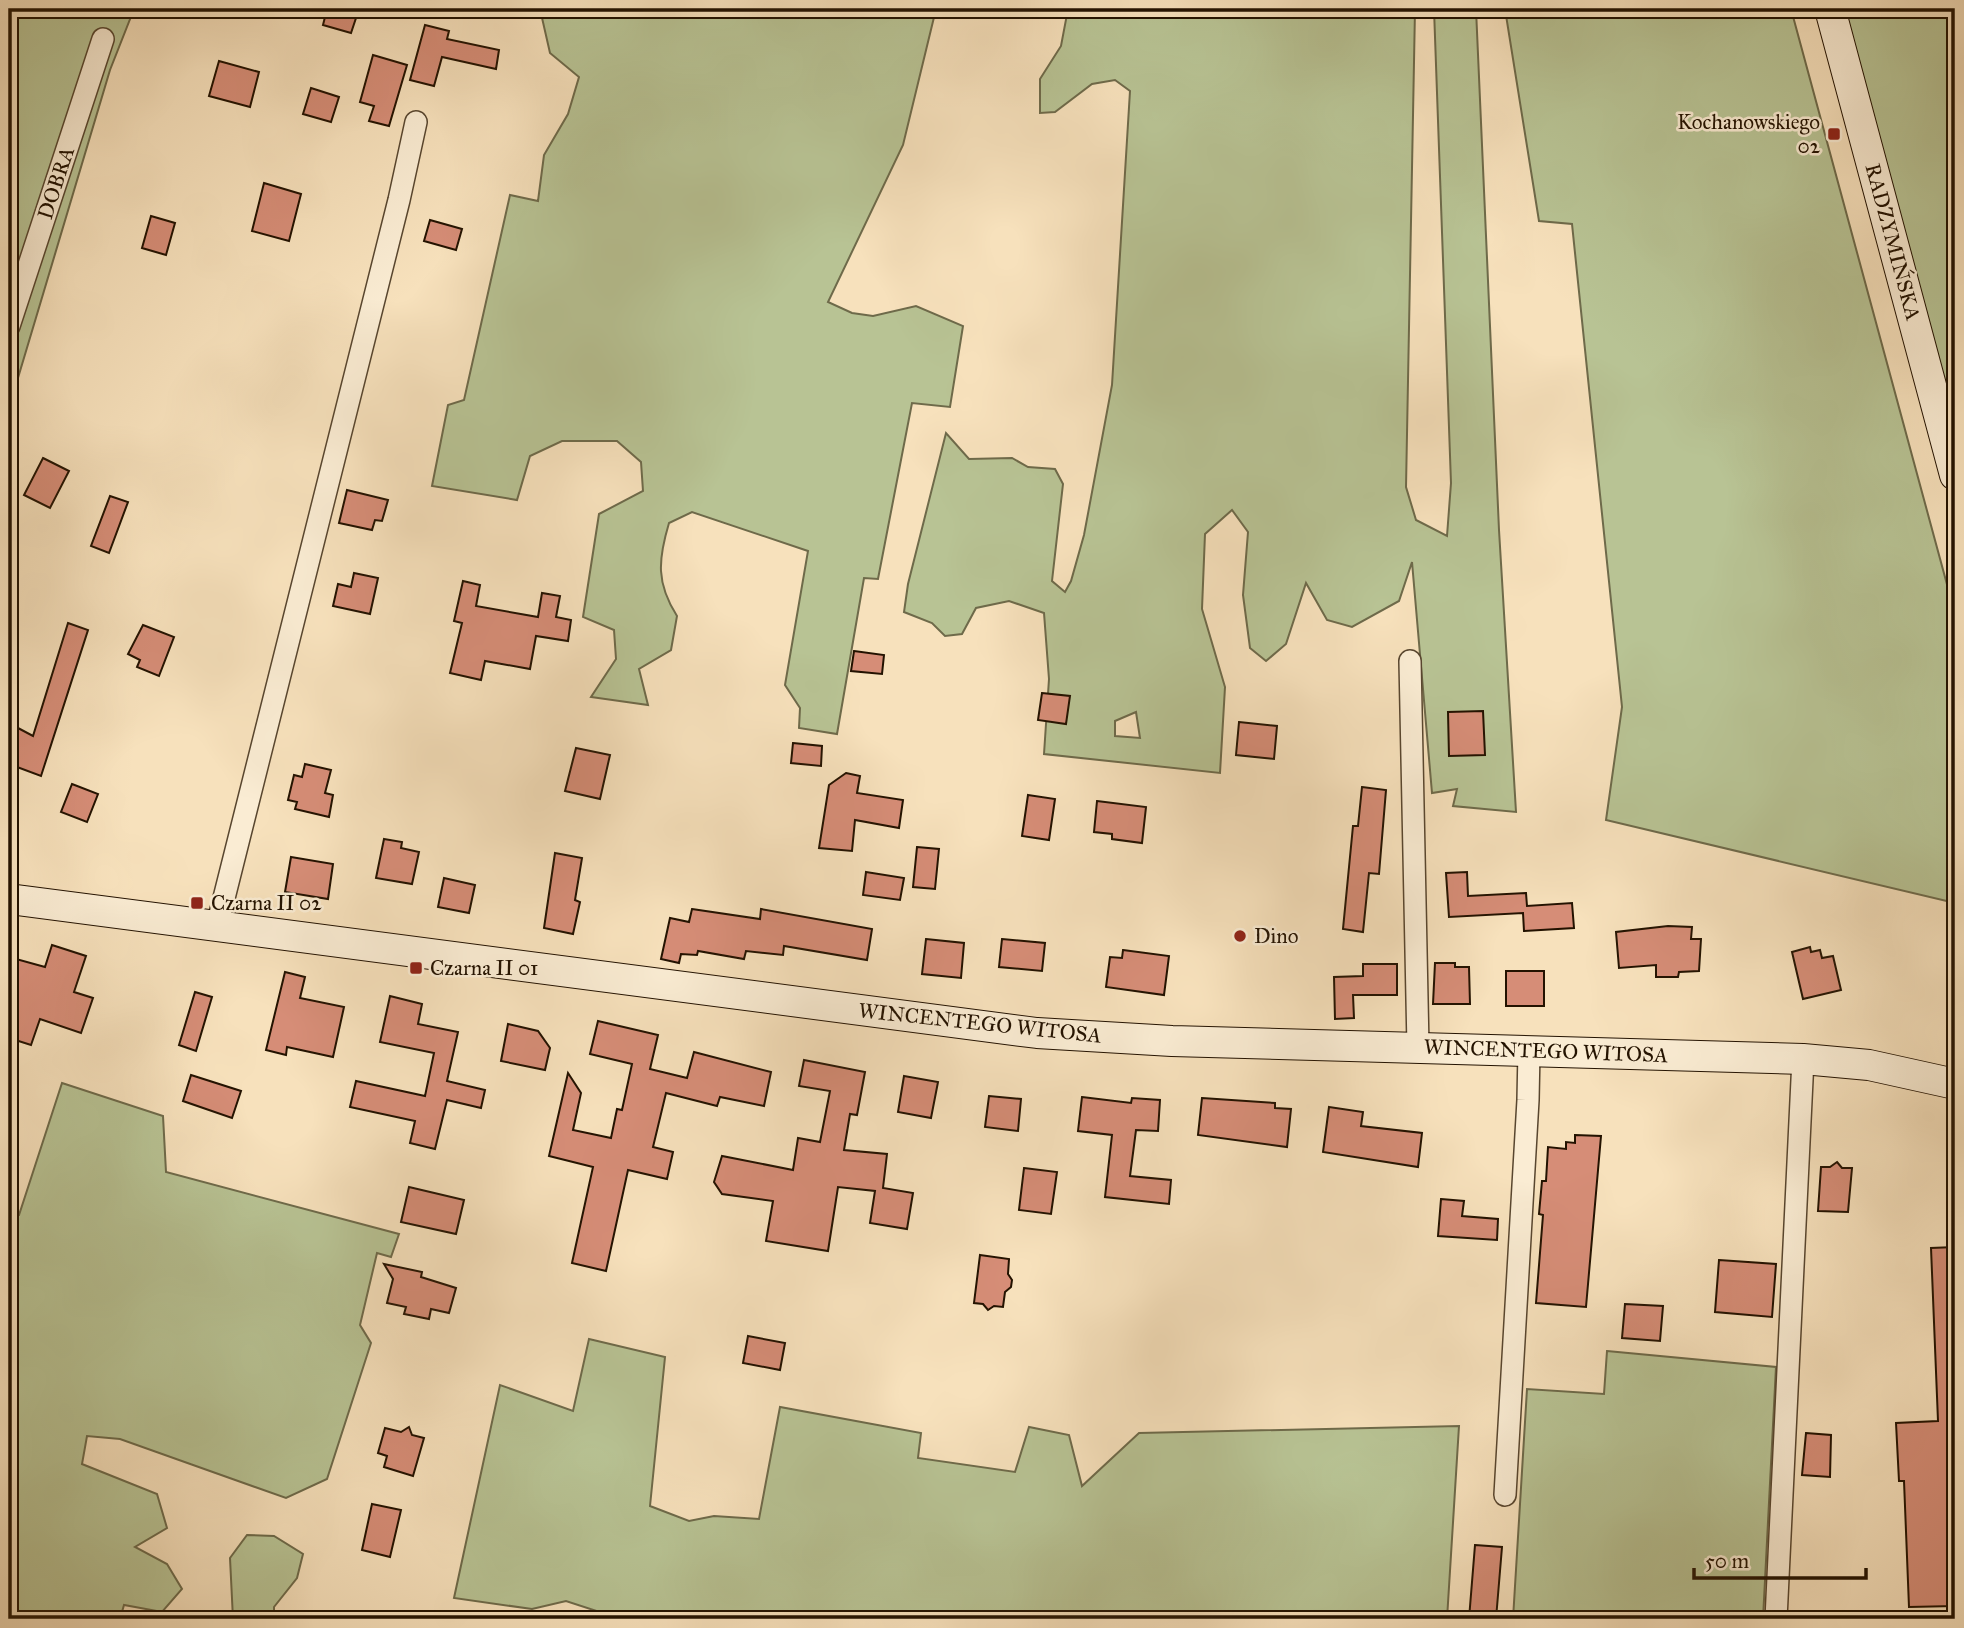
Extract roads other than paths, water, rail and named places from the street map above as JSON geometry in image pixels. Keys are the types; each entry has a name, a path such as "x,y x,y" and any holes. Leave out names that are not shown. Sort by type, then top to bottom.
{"main road":[{"name":"RADZYMIŃSKA","path":"1830,9 1955,475"},
{"name":"WINCENTEGO WITOSA","path":"9,899 1037,1033 1172,1041 1803,1059 1869,1065 1955,1084"}],"street":[{"name":"DOBRA","path":"9,326 103,39"},
{"path":"217,926 400,200 416,122"},
{"path":"1410,661 1418,1047"},
{"path":"1505,1495 1528,1100 1528,1051"},
{"path":"1776,1619 1803,1059"}],"place":[{"name":"Kochanowskiego 02","path":"1834,134"},
{"name":"Czarna II 02","path":"197,903"},
{"name":"Dino","path":"1240,936"},
{"name":"Czarna II 01","path":"416,968"}]}
